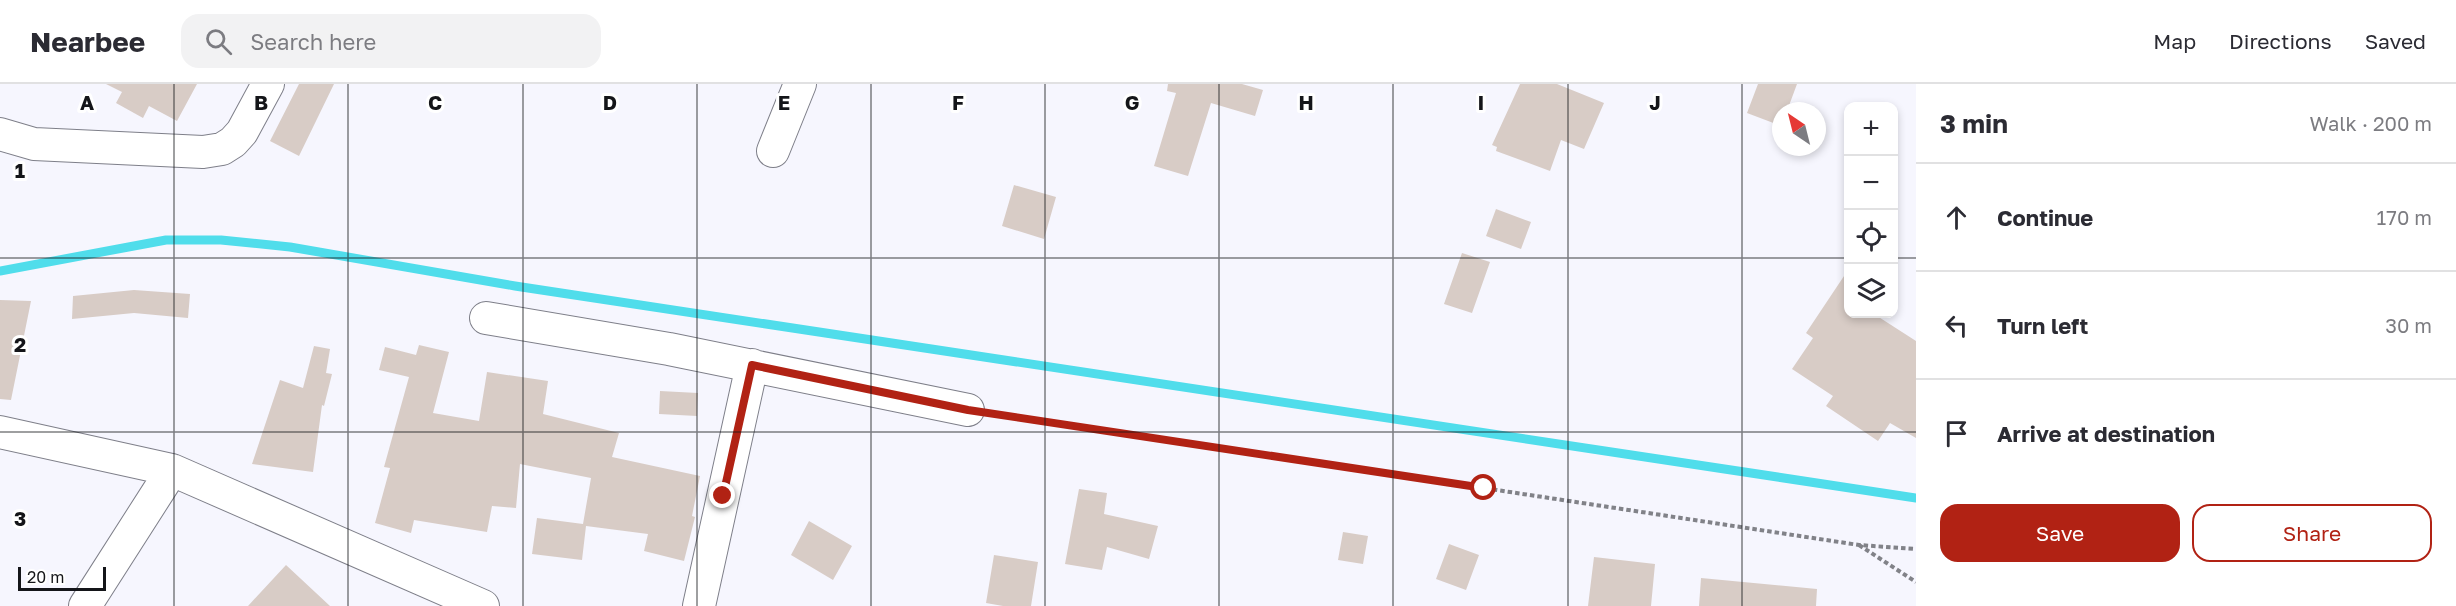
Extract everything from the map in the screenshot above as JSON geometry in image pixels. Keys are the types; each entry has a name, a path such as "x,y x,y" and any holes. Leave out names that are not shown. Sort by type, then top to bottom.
{"street":[{"path":"0,134 18,141 50,145 203,152 222,149 242,132 268,84"},
{"path":"772,151 800,84"},
{"path":"486,318 752,365 968,410"},
{"path":"699,606 752,365"},
{"path":"0,432 172,470 483,606"},
{"path":"85,606 172,470"}],"path":[{"path":"968,410 1858,544 1916,549"},
{"path":"1858,544 1916,582"}],"building":[{"path":"106,84 197,84 177,121 149,106 143,118 116,103 122,92"},
{"path":"299,84 334,84 299,156 270,141"},
{"path":"1168,84 1242,84 1263,90 1255,116 1211,103 1188,176 1154,166 1176,93 1167,91"},
{"path":"1520,84 1557,84 1604,103 1584,149 1561,140 1550,171 1496,151 1497,147 1492,145"},
{"path":"1758,84 1797,84 1790,102 1772,102 1772,123 1747,113"},
{"path":"1014,185 1056,197 1044,239 1002,226"},
{"path":"1496,209 1531,222 1521,249 1486,236"},
{"path":"1462,253 1490,262 1472,313 1444,304"},
{"path":"1844,276 1844,318 1880,318 1916,341 1916,438 1890,423 1878,441 1826,406 1833,396 1792,369 1813,338 1806,333"},
{"path":"134,290 190,294 188,318 134,313 72,319 73,296"},
{"path":"0,300 31,301 11,400 0,399"},
{"path":"419,345 449,352 433,413 479,421 487,372 548,381 543,414 619,433 612,457 700,476 692,516 695,517 684,561 644,551 648,534 586,526 582,560 532,554 537,518 583,524 591,478 520,464 516,508 492,506 487,532 414,520 411,533 375,523 390,468 384,467 409,377 379,370 385,347 416,355"},
{"path":"314,346 330,349 326,373 332,374 324,406 322,405 313,472 252,464 280,380 303,388"},
{"path":"660,391 698,393 697,416 659,414"},
{"path":"1079,489 1107,493 1104,514 1158,526 1149,559 1107,547 1102,570 1065,564"},
{"path":"809,521 852,546 833,580 791,555"},
{"path":"1343,532 1368,536 1363,564 1338,560"},
{"path":"1449,544 1479,555 1466,590 1436,579"},
{"path":"994,555 1038,562 1031,606 1003,606 986,603"},
{"path":"1594,557 1655,564 1651,606 1588,606"},
{"path":"286,565 330,606 248,606"},
{"path":"1701,578 1817,589 1816,606 1699,606"}],"waterway":[{"path":"0,271 166,240 221,240 290,247 515,286 1916,498"}],"route":[{"path":"723,496 752,365 968,410 1484,488"}]}
